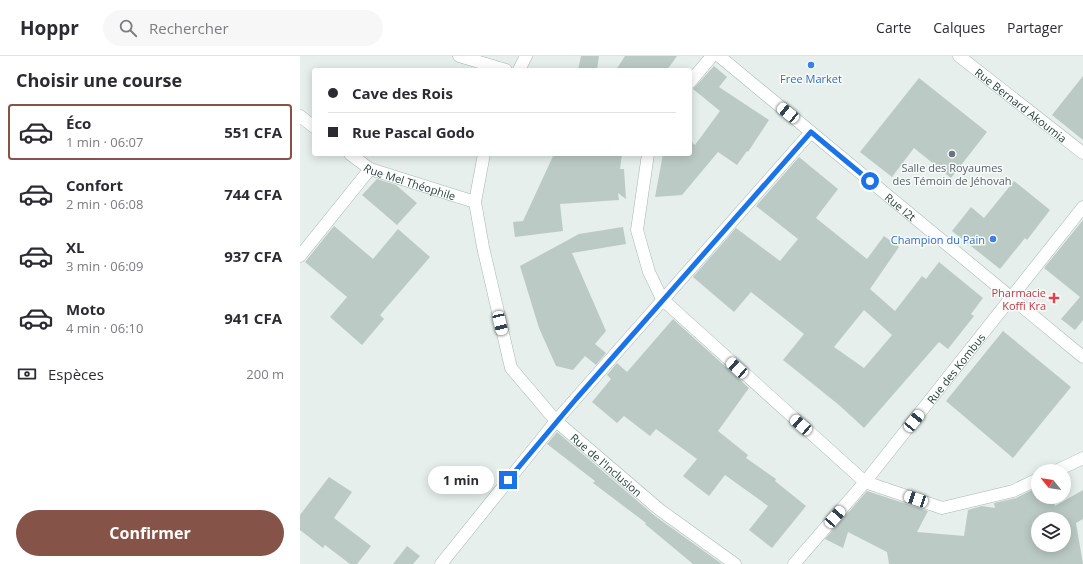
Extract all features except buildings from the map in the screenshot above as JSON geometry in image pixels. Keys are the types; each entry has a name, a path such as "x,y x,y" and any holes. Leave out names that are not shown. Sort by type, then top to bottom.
{"street":[{"path":"459,56 499,68"},
{"path":"520,68 526,56"},
{"path":"692,80 712,56"},
{"name":"Rue I2t","path":"719,56 1083,358"},
{"name":"Rue Bernard Akoumia","path":"959,56 1083,153"},
{"path":"300,116 312,125"},
{"path":"441,564 556,421 811,132"},
{"name":"Rue Mel Théophile","path":"353,156 370,169 474,202"},
{"name":"Rue de l'Inclusion","path":"484,156 474,202 511,368 556,421 660,510 735,564"},
{"path":"648,156 637,230 648,272 662,300 865,482 942,508 1013,491 1031,483"},
{"path":"300,256 370,169"},
{"name":"Rue des Kombus","path":"794,564 865,482 1083,207"},
{"path":"1071,464 1083,458"}],"place":[{"name":"Free Market","path":"811,65"},
{"name":"Salle des Royaumes des Témoin de Jéhovah","path":"952,154"},
{"name":"Champion du Pain","path":"993,239"},
{"name":"Pharmacie Koffi Kra","path":"1054,298"}],"route":[{"path":"508,480 556,421 811,132 870,181"}]}
